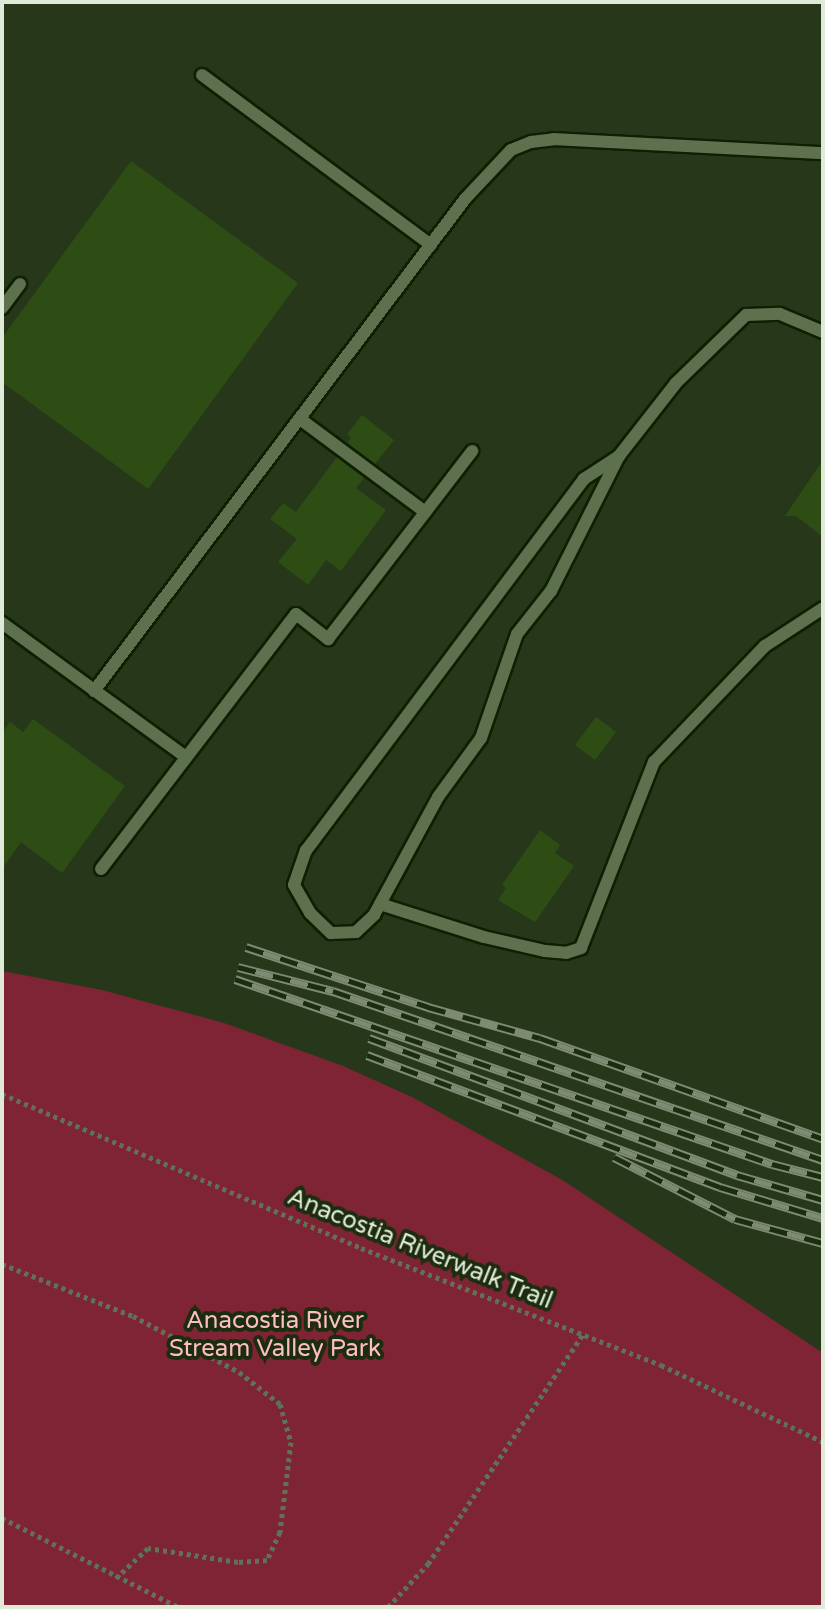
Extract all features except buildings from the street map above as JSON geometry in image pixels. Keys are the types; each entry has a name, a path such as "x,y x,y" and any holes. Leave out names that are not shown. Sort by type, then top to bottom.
{"lane":[{"path":"202,75 431,245"},
{"path":"94,691 431,245 492,167 511,150 531,142 554,139 823,153"},
{"path":"2,308 20,284"},
{"path":"619,456 584,479 306,850 294,885 310,913 331,933 356,932 380,904 438,797 481,738 517,634 551,591 619,456 676,383 746,315 780,314 823,332"},
{"path":"300,419 425,512"},
{"path":"101,869 296,614 328,639 472,451"},
{"path":"380,904 484,937 545,951 566,953 581,948 654,762 765,646 823,608"},
{"path":"2,623 186,757"}],"path":[{"name":"Anacostia Riverwalk Trail","path":"2,1094 361,1248 583,1334 755,1406 823,1442"},
{"path":"2,1264 133,1316 239,1372 280,1404 291,1442 280,1532 267,1560 238,1562 148,1548 116,1578"},
{"path":"388,1607 428,1564 583,1334"},
{"path":"2,1518 178,1607"}],"green space":[{"name":"Anacostia River Stream Valley Park","path":"2,971 102,990 224,1023 343,1066 412,1097 564,1181 823,1353 823,1607 2,1607"}],"railway":[{"path":"246,947 428,1007 540,1038 823,1139"},
{"path":"238,967 333,991 823,1160"},
{"path":"235,979 772,1164 823,1177"},
{"path":"369,1038 737,1175 823,1200"},
{"path":"367,1055 720,1187 823,1218"},
{"path":"614,1157 735,1219 823,1243"}]}
